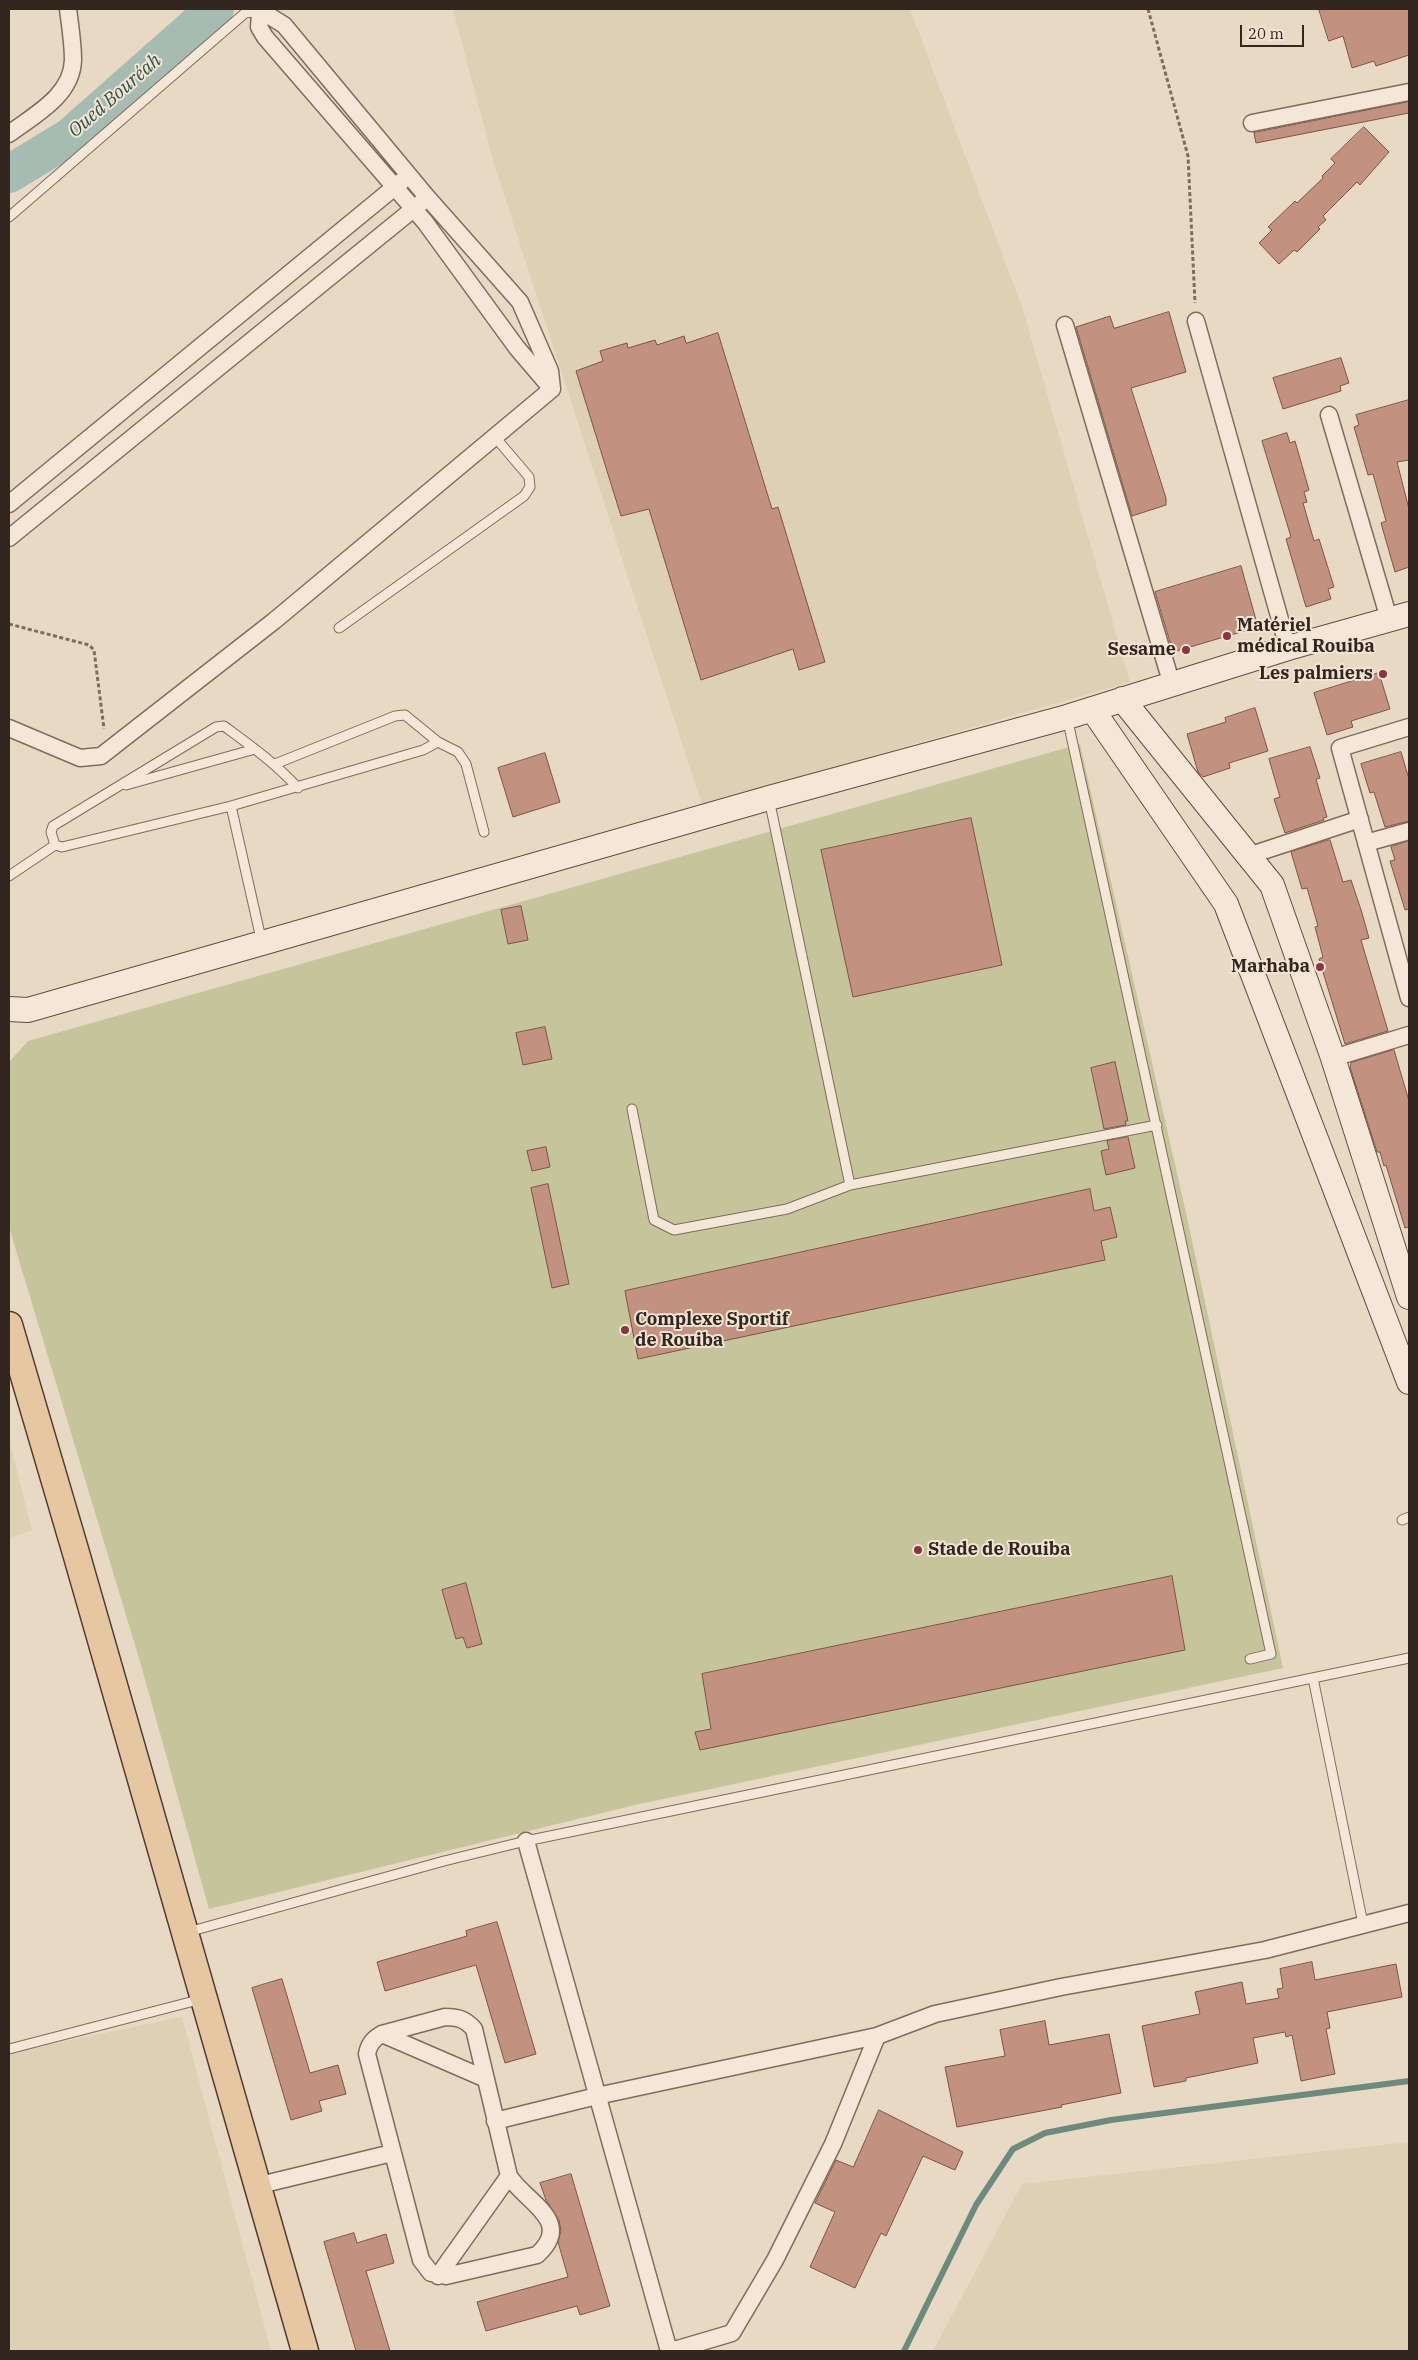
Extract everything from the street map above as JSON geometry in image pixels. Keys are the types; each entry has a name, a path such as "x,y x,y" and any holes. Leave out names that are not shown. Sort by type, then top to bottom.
{"main road":[{"path":"9,1325 305,2351"}],"street":[{"path":"9,134 55,100 66,84 73,61 68,9"},
{"path":"260,15 271,17 284,25 410,174 427,197 520,302 550,371 552,389 517,348 414,209 265,37 259,27 260,15"},
{"path":"1252,123 1409,92"},
{"path":"9,504 410,174"},
{"path":"9,538 427,197"},
{"path":"1196,321 1288,648"},
{"path":"1065,325 1172,686"},
{"path":"9,728 80,758 101,756 274,621 552,389"},
{"path":"9,1023 19,1010 262,943 768,798 1092,710 1288,648 1399,617 1329,415"},
{"path":"1122,699 1272,885 1333,1058 1409,1297"},
{"path":"1092,710 1226,904 1409,1382"},
{"path":"1409,727 1340,748 1409,998"},
{"path":"1248,856 1360,819"},
{"path":"1366,842 1409,831"},
{"path":"1333,1058 1409,1035"},
{"path":"526,1841 670,2351 732,2333 775,2260 833,2144 877,2036"},
{"path":"496,2121 597,2096 877,2036 935,2014 1061,1987 1265,1950 1409,1913"},
{"path":"445,2017 456,2017 467,2021 474,2029 509,2176 513,2183 549,2219 550,2239 545,2248 537,2255 528,2259 446,2276 438,2276 425,2268 421,2260 367,2054 374,2038 382,2034 445,2017"},
{"path":"382,2034 486,2079"},
{"path":"256,2186 392,2153"},
{"path":"438,2276 509,2176"}],"lane":[{"path":"9,217 245,13 254,12 260,15"},
{"path":"339,628 524,496 530,487 529,477 495,437"},
{"path":"275,764 395,716 405,715 438,742 458,752 466,764 484,832"},
{"path":"1067,717 1157,1125 1270,1654 1250,1659"},
{"path":"55,845 51,832 53,826 216,727 224,726 255,749 275,764 298,788"},
{"path":"9,876 55,845 62,847 298,788 423,750 438,742"},
{"path":"115,788 255,749"},
{"path":"768,798 850,1185"},
{"path":"231,806 262,943"},
{"path":"632,1109 654,1220 674,1230 787,1209 850,1185 1157,1125"},
{"path":"184,1932 444,1861 526,1841 1409,1658"},
{"path":"1313,1678 1363,1924"},
{"path":"9,2049 203,1999"}],"path":[{"path":"1148,9 1188,156 1196,321"},
{"path":"9,624 89,646 94,650 107,752"}],"shaded area":[{"path":"453,9 910,9 1022,307 1130,682 702,805 494,164"},
{"path":"9,1438 32,1530 9,1538"},
{"path":"182,2017 271,2351 9,2351 9,2053"},
{"path":"1409,2142 1409,2351 933,2351 1022,2184"}],"green space":[{"name":"Complexe Sportif de Rouiba","path":"1080,744 1188,1222 1283,1668 635,1805 209,1909 141,1665 9,1227 9,1062 28,1041"}],"building":[{"path":"1319,9 1409,9 1409,55 1376,66 1374,61 1352,68 1343,36 1329,41"},
{"path":"1409,102 1409,113 1256,143 1254,133"},
{"path":"1364,127 1389,152 1360,185 1357,182 1323,216 1326,220 1318,227 1320,229 1297,252 1294,250 1279,264 1259,243 1272,230 1268,227 1323,178 1322,176 1335,163 1331,159"},
{"path":"1169,312 1186,372 1131,388 1166,498 1166,505 1132,516 1076,327 1110,316 1114,328"},
{"path":"718,333 772,509 778,507 825,662 799,670 793,649 701,680 649,509 621,516 576,371 603,361 600,351 627,343 628,348 655,340 657,345 684,336 686,343"},
{"path":"1341,358 1349,383 1340,386 1341,391 1283,409 1273,378"},
{"path":"1409,400 1409,460 1397,462 1409,509 1409,567 1395,572 1381,523 1386,521 1373,474 1368,475 1354,427 1359,425 1356,415"},
{"path":"1287,433 1290,443 1295,441 1309,490 1304,492 1307,502 1303,503 1314,541 1319,539 1334,587 1328,589 1331,599 1306,607 1286,539 1291,537 1262,441"},
{"path":"1241,566 1258,627 1173,652 1155,592"},
{"path":"1379,673 1390,709 1351,721 1353,727 1327,735 1314,693"},
{"path":"1255,708 1268,751 1229,763 1230,768 1203,777 1198,772 1187,734 1226,722 1225,718"},
{"path":"1310,747 1320,778 1316,779 1327,817 1323,818 1324,820 1285,833 1274,799 1280,797 1269,759"},
{"path":"1401,752 1409,779 1409,821 1385,827 1374,792 1370,793 1361,764"},
{"path":"545,753 560,802 513,817 498,768"},
{"path":"971,818 1002,965 853,997 821,850"},
{"path":"1330,840 1343,882 1351,880 1362,913 1369,938 1361,940 1388,1031 1345,1044 1319,959 1323,957 1315,927 1318,926 1307,888 1302,889 1291,852"},
{"path":"1409,841 1409,909 1405,910 1390,861 1395,860 1391,847"},
{"path":"521,906 528,940 508,944 501,910"},
{"path":"545,1027 552,1059 523,1065 516,1033"},
{"path":"1394,1050 1409,1101 1409,1227 1405,1228 1386,1165 1384,1166 1380,1152 1377,1152 1350,1067 1351,1063"},
{"path":"1115,1062 1128,1121 1125,1121 1126,1125 1104,1129 1091,1068"},
{"path":"1128,1137 1135,1168 1106,1175 1101,1151 1109,1149 1107,1141"},
{"path":"546,1147 550,1167 532,1171 527,1151"},
{"path":"548,1184 569,1284 552,1288 531,1188"},
{"path":"1090,1189 1094,1211 1110,1207 1117,1237 1101,1241 1105,1260 638,1359 625,1291"},
{"path":"1172,1576 1185,1650 700,1750 695,1732 711,1729 702,1674"},
{"path":"466,1583 482,1644 467,1648 463,1637 456,1639 442,1590"},
{"path":"497,1922 536,2054 505,2063 476,1965 385,1991 377,1962 467,1936 466,1931"},
{"path":"1312,1962 1315,1980 1396,1964 1402,1997 1327,2012 1330,2028 1326,2029 1335,2074 1301,2081 1292,2035 1286,2037 1285,2032 1253,2038 1258,2063 1186,2078 1186,2081 1154,2087 1142,2026 1200,2014 1195,1992 1242,1982 1246,2004 1279,1998 1277,1989 1283,1988 1280,1969"},
{"path":"282,1979 310,2073 338,2065 346,2094 319,2101 322,2111 291,2120 252,1988"},
{"path":"1045,2021 1049,2045 1109,2034 1121,2093 1061,2105 1062,2107 957,2127 945,2067 1005,2056 1000,2030"},
{"path":"879,2110 963,2152 955,2170 923,2156 886,2236 881,2233 855,2288 810,2267 835,2212 815,2203 836,2160 853,2167"},
{"path":"571,2174 610,2306 580,2315 577,2306 486,2331 477,2302 568,2277 558,2242 561,2231 559,2220 546,2200 540,2183"},
{"path":"354,2233 357,2243 386,2234 394,2263 366,2271 390,2351 356,2351 324,2242"}],"waterway":[{"name":"Oued Bouréah","path":"9,174 70,137 215,9"},
{"path":"904,2351 976,2205 1013,2149 1045,2133 1111,2120 1409,2081"}],"place":[{"name":"Matériel médical Rouiba","path":"1227,636"},
{"name":"Sesame","path":"1186,650"},
{"name":"Les palmiers","path":"1383,674"},
{"name":"Marhaba","path":"1320,967"},
{"name":"Complexe Sportif de Rouiba","path":"625,1330"},
{"name":"Stade de Rouiba","path":"918,1550"}]}
